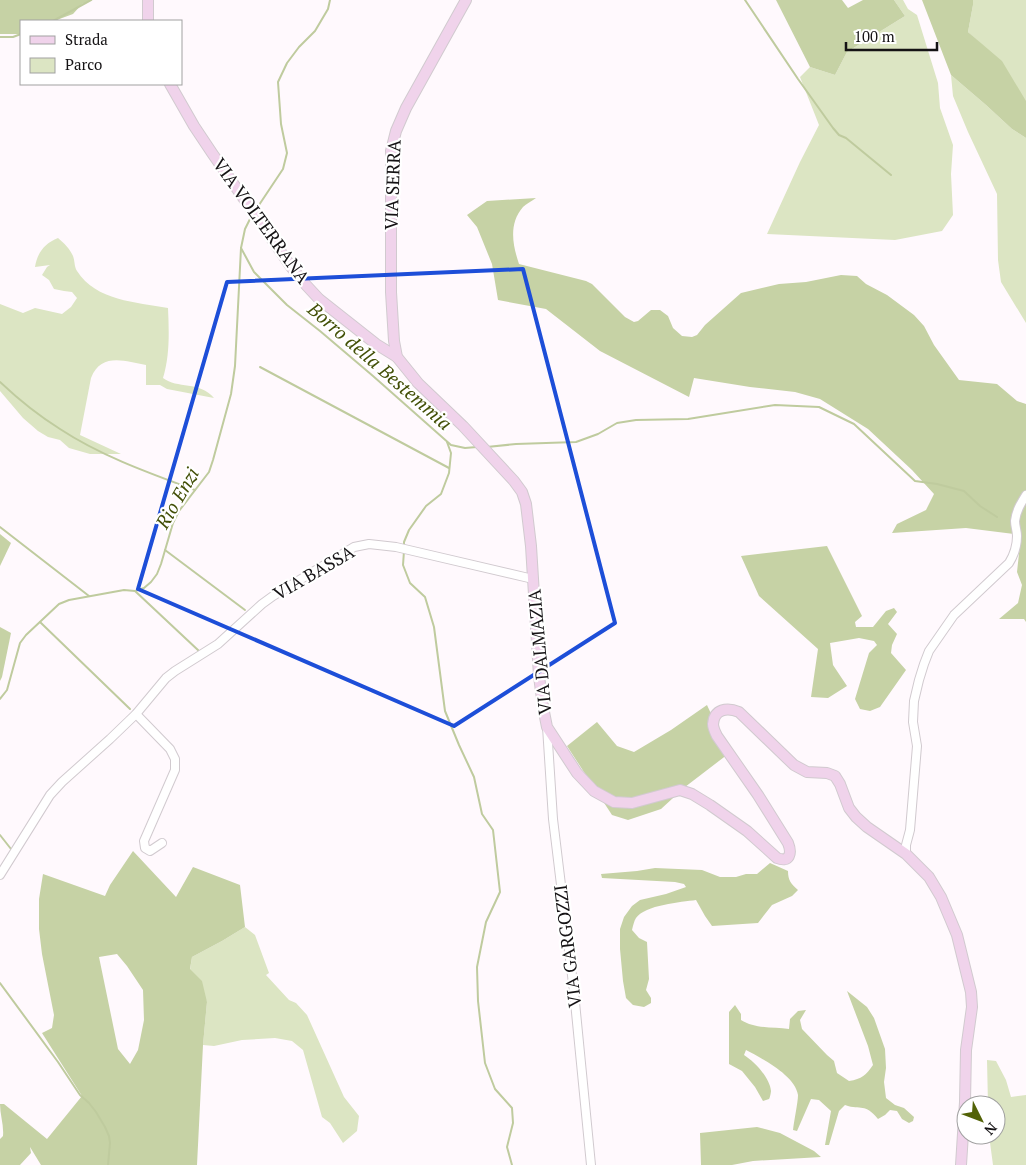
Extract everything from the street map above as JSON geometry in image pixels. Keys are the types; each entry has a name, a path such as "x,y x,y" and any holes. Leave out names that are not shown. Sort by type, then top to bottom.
{"main road":[{"path":"148,0 148,20"},
{"name":"VIA SERRA","path":"398,357 394,341 391,292 391,151 396,131 406,108 466,0"},
{"name":"VIA VOLTERRANA","path":"171,85 212,154 306,285 319,299 376,344 398,357"},
{"name":"VIA DALMAZIA","path":"398,357 418,384 463,426 522,492 526,504 531,546 539,676 547,727 578,772 594,791 614,802 632,803 680,790 692,794 747,830 777,858 781,860 786,859 790,853 788,842 717,736 713,725 719,712 724,709 733,709 742,715 794,765 807,772 827,773 834,776 840,784 849,808 856,817 906,854 929,877 941,897 957,935 971,992 972,1007 966,1050 965,1102 960,1165"}],"street":[{"path":"906,854 912,813 917,746 913,722 914,702 919,680 929,651 954,615 1013,557 1017,538 1016,521 1018,510 1026,495"},
{"name":"VIA BASSA","path":"0,875 50,795 136,714 154,695 166,678 218,644 273,596 354,547 369,544 396,547 533,579"},
{"path":"136,714 170,749 174,759 175,770 144,841 145,848 150,850 162,843"},
{"name":"VIA GARGOZZI","path":"547,727 552,819 574,992 591,1165"}],"highlighted area":[{"path":"523,269 615,623 454,726 138,589 227,282"}],"green space":[{"path":"0,0 93,0 82,4 73,14 57,20 20,20 20,34 0,34"},
{"path":"776,0 842,0 848,8 863,0 894,0 905,16 847,52 835,75 810,67"},
{"path":"894,0 903,0 908,9 917,15 938,83 940,108 953,145 951,174 953,215 942,231 895,240 767,234 819,125 800,77 810,67 835,75 847,52 905,16"},
{"path":"922,0 973,0 968,32 1002,61 1026,101 1026,138 1012,129 951,75"},
{"path":"973,0 1026,0 1026,102 979,42 968,32"},
{"path":"951,75 1012,129 1026,138 1026,323 1001,282 998,260 997,194 953,96"},
{"path":"536,198 523,207 515,221 513,235 519,264 592,284 625,317 634,322 651,310 660,310 668,316 673,328 682,336 692,337 697,335 705,325 741,293 779,284 806,282 841,275 857,276 866,284 887,295 914,315 924,326 934,345 959,380 997,384 1017,401 1026,404 1026,622 1024,619 999,619 1018,603 1022,585 1017,572 1021,535 966,528 892,533 897,524 926,510 934,494 912,470 868,429 820,399 795,392 694,378 689,397 600,351 546,309 498,300 492,264 477,227 467,215 487,201"},
{"path":"58,238 72,253 77,271 95,289 130,302 168,308 168,352 163,378 175,383 202,389 214,398 167,389 160,385 146,385 146,365 122,360 107,361 101,364 91,378 80,435 121,454 90,454 69,448 60,440 48,437 38,431 23,418 0,391 0,304 23,313 35,308 62,314 71,307 77,298 72,292 54,289 49,280 42,275 50,265 35,267 42,249"},
{"path":"0,534 11,543 0,566"},
{"path":"827,546 862,616 855,622 856,627 873,627 886,611 894,608 897,612 888,624 897,634 891,653 906,670 880,707 870,711 860,709 855,699 869,653 877,645 874,641 859,638 830,643 833,665 847,686 828,698 811,697 818,649 759,596 741,556"},
{"path":"0,627 11,633 0,681"},
{"path":"707,705 718,729 732,751 685,787 661,809 628,820 612,815 567,746 597,722 617,746 634,752 671,730"},
{"path":"133,851 176,897 193,867 240,885 245,927 192,957 190,969 202,981 207,1002 197,1165 41,1165 30,1147 31,1153 20,1165 0,1165 0,1139 3,1136 3,1132 0,1104 4,1104 47,1139 82,1096 42,1033 52,1028 54,1015 39,929 39,899 43,874 105,896 110,885","holes":["117,954 143,990 144,1020 138,1050 130,1064 118,1049 99,957"]},
{"path":"770,863 788,871 790,882 798,890 792,896 772,905 758,923 712,926 696,900 655,907 647,910 635,919 632,930 639,938 647,942 649,979 646,990 651,998 651,1003 644,1007 633,1005 626,998 620,949 620,929 624,917 632,906 640,900 686,887 684,884 675,882 602,878 601,874 655,868 702,870 720,877 736,877 746,874 757,874"},
{"path":"245,927 255,935 269,973 266,975 289,1000 296,1003 307,1015 344,1097 359,1116 357,1131 343,1143 330,1123 322,1117 303,1050 292,1041 275,1038 242,1040 214,1046 203,1045 207,1002 190,970 192,957"},
{"path":"847,991 867,1007 874,1018 885,1049 886,1068 884,1082 886,1098 895,1105 904,1108 914,1117 913,1121 909,1123 902,1119 897,1111 890,1110 878,1119 869,1110 845,1105 839,1111 829,1145 825,1145 831,1111 819,1100 811,1099 797,1131 793,1130 798,1095 791,1081 776,1068 746,1050 744,1055 761,1071 770,1086 769,1099 763,1101 742,1071 729,1064 729,1012 735,1005 741,1014 741,1020 746,1023 789,1029 790,1019 798,1011 806,1010 800,1020 802,1029 834,1061 837,1073 849,1081 863,1076 873,1065 868,1046"},
{"path":"987,1060 996,1061 1006,1080 1011,1097 1026,1095 1026,1165 993,1165 990,1145 1006,1145 1006,1095 988,1095"},
{"path":"757,1127 780,1133 814,1151 821,1157 753,1161 732,1165 701,1165 700,1133"}],"waterway":[{"path":"55,20 91,0"},
{"name":"Rio Enzi","path":"257,208 283,169 287,153 281,124 278,82 287,63 299,47 315,31 328,9 330,0"},
{"path":"745,0 833,128 839,135 846,138 891,175"},
{"path":"0,37 13,37 20,34"},
{"name":"Rio Enzi","path":"0,699 7,690 20,643 59,604 69,600 124,590 135,591 144,588 157,574 173,523 179,511 209,472 231,394 235,366 241,248 245,229 251,217"},
{"name":"Borro della Bestemmia","path":"241,248 254,272 287,305 373,376 451,445 465,448 477,447"},
{"path":"260,367 449,468"},
{"path":"0,382 21,401 52,424 92,448 195,490"},
{"name":"Borro della Bestemmia","path":"487,447 576,442 598,434 617,423 636,420 688,419 775,405 819,407 854,424 915,481 964,491 980,506 997,517"},
{"path":"404,546 409,530 426,506 441,494 449,473 451,453 447,442"},
{"path":"0,527 89,596"},
{"path":"165,550 245,610"},
{"path":"404,551 403,565 410,583 425,597 434,627 445,711 474,777 482,814 493,830 500,892 486,922 477,967 478,1001 485,1063 495,1089 512,1108 513,1123 507,1147 512,1165"},
{"path":"135,591 199,651"},
{"path":"40,622 130,709"},
{"path":"0,835 11,849"},
{"path":"0,983 80,1095 96,1112 105,1127 110,1143 108,1165"}]}
